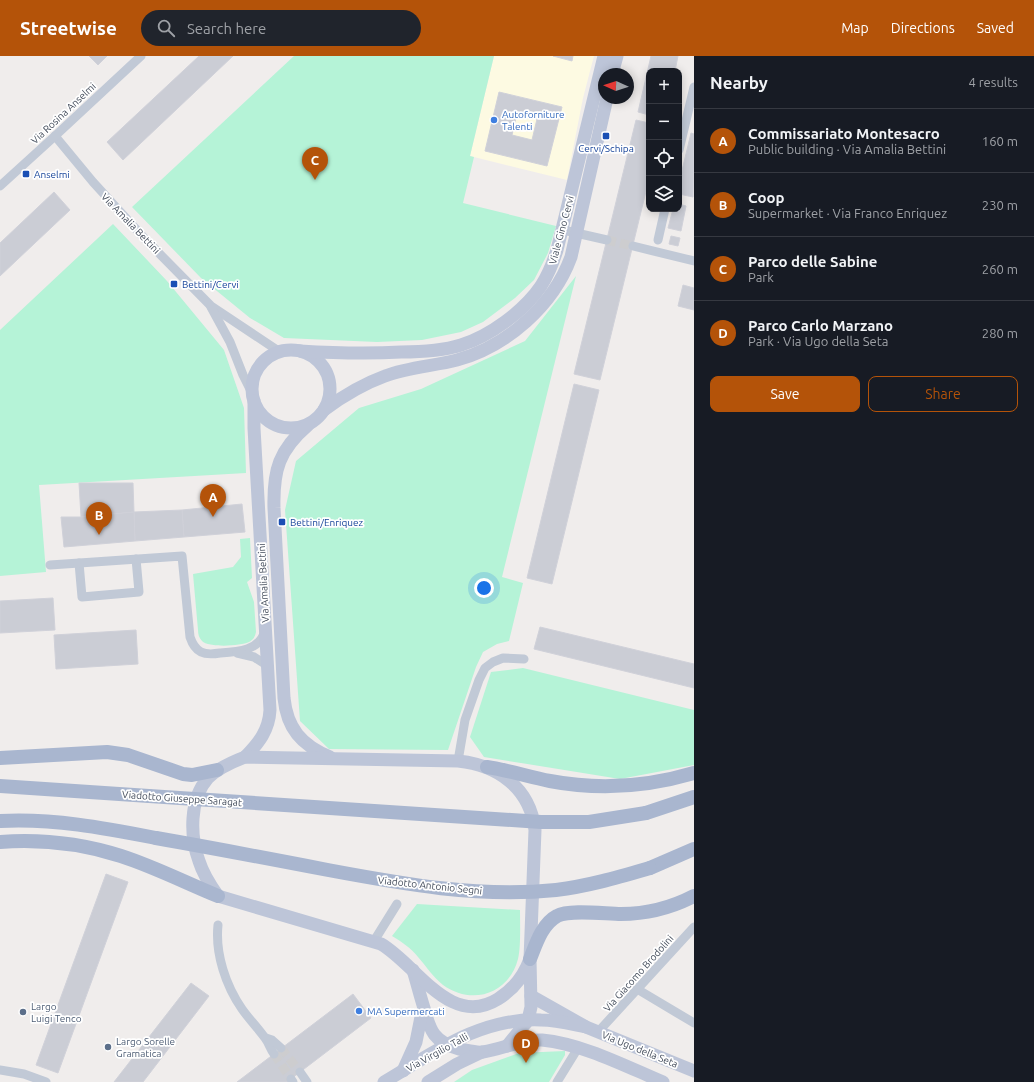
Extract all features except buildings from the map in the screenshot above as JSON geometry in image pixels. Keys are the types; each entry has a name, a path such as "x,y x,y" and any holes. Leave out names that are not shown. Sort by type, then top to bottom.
{"main road":[{"path":"0,758 107,752 128,755 183,774 217,770"},
{"path":"487,767 550,781 609,787 655,782 694,773"},
{"name":"Viadotto Giuseppe Saragat","path":"0,786 548,823 589,822 646,813 694,797"},
{"name":"Viadotto Antonio Segni","path":"0,821 21,820 108,829 380,880 442,889 494,892 520,892 576,887 620,878 650,868 694,849"},
{"path":"0,842 33,841 81,846 141,864 218,896"},
{"path":"530,959 542,931 559,915 576,913 622,914 645,912 673,905 694,896"}],"street":[{"name":"Via Rosina Anselmi","path":"0,186 141,56"},
{"name":"Viale Gino Cervi","path":"300,351 362,353 416,352 450,348 474,340 490,332 534,295 552,265 558,250 604,56"},
{"path":"614,68 617,56"},
{"path":"681,140 694,87"},
{"name":"Viale Gino Cervi","path":"324,410 354,391 387,375 465,358 482,352 502,341 523,324 553,290 568,265 606,104"},
{"name":"Via Amalia Bettini","path":"55,136 98,188 145,239 211,306 280,352"},
{"path":"658,240 664,212"},
{"path":"562,230 607,240"},
{"path":"633,246 694,261"},
{"name":"Via Amalia Bettini","path":"211,306 230,342 253,397 270,710 269,721 261,739 245,757"},
{"path":"308,425 292,429 276,425 262,416 253,397 253,381 258,367 267,358 286,350 300,351 315,358 322,365 330,384 330,395 324,410 316,419 292,440 283,453 277,467 274,488 274,508 284,698 289,723 304,742 317,751 333,758"},
{"path":"50,566 182,556 190,637 193,644 206,654 235,653 254,657 268,666"},
{"path":"79,563 82,597 138,592 136,559"},
{"path":"235,653 256,645 261,639 265,629"},
{"path":"458,761 466,716 485,668 502,658 524,659"},
{"path":"507,1046 528,1020 531,1007 530,959 535,839 533,818 524,798 502,775 487,767 475,763 458,761 333,758 287,759 245,757 217,770 207,779 199,792 195,805 195,846 198,861 209,884 218,896 239,904 374,941 394,953 433,989 448,1000 462,1005 478,1006 495,1001 511,990 523,974 530,959"},
{"path":"374,941 397,904"},
{"path":"218,925 220,954 229,987 242,1010 266,1038 272,1040 277,1051"},
{"name":"Via Giacomo Brodolini","path":"592,1029 638,989 694,927"},
{"path":"413,970 431,1030 437,1039 446,1044 461,1049 482,1052 524,1041 539,1040 566,1044 663,1082"},
{"path":"638,989 694,1023"},
{"path":"531,996 592,1029"},
{"path":"403,1071 419,1034 422,1002"},
{"name":"Via Virgilio Talli","path":"384,1082 446,1044 469,1033 510,1021 558,1021 592,1029"},
{"name":"Via Ugo della Seta","path":"592,1029 694,1070"},
{"path":"557,1082 578,1048"},
{"name":"Via Virgilio Talli","path":"428,1082 461,1062 482,1052"},
{"path":"0,1070 24,1074 46,1082"},
{"path":"300,1072 307,1082"}],"shaded area":[{"path":"494,56 594,56 583,98 567,180 470,156"}],"green space":[{"path":"294,56 494,56 470,156 474,157 463,203 556,226 548,253 534,280 515,298 483,322 461,332 422,340 377,342 284,338 250,318 201,278 132,207"},
{"path":"113,224 167,281 224,350 244,408 246,473 39,485 46,572 0,576 0,330"},
{"path":"576,276 502,577 523,583 509,641 497,644 483,652 476,667 448,750 329,749 300,721 285,510 296,461 359,408 421,389 525,341"},
{"path":"250,538 252,578 247,582 254,602 255,635 250,641 239,645 211,645 202,641 199,637 193,574 233,567 241,557 240,539"},
{"path":"523,668 694,710 694,765 620,779 484,757 470,737 491,672"},
{"path":"417,904 520,910 519,954 513,971 507,981 488,993 477,995 466,995 443,985 412,951 392,936"},
{"path":"565,1051 565,1055 549,1082 454,1082 472,1070 519,1053"}],"tunnel":[{"path":"607,240 633,246"},
{"path":"281,1048 300,1072"},
{"path":"274,1054 291,1079"}],"place":[{"name":"Autoforniture Talenti","path":"494,120"},
{"name":"Cervi/Schipa","path":"606,136"},
{"name":"Anselmi","path":"26,174"},
{"name":"Parco delle Sabine","path":"315,180"},
{"name":"Bettini/Cervi","path":"174,284"},
{"name":"Commissariato Montesacro","path":"213,517"},
{"name":"Bettini/Enriquez","path":"282,522"},
{"name":"Coop","path":"99,535"},
{"name":"MA Supermercati","path":"359,1011"},
{"name":"Largo Luigi Tenco","path":"23,1012"},
{"name":"Largo Sorelle Gramatica","path":"108,1047"},
{"name":"Parco Carlo Marzano","path":"526,1063"}]}
